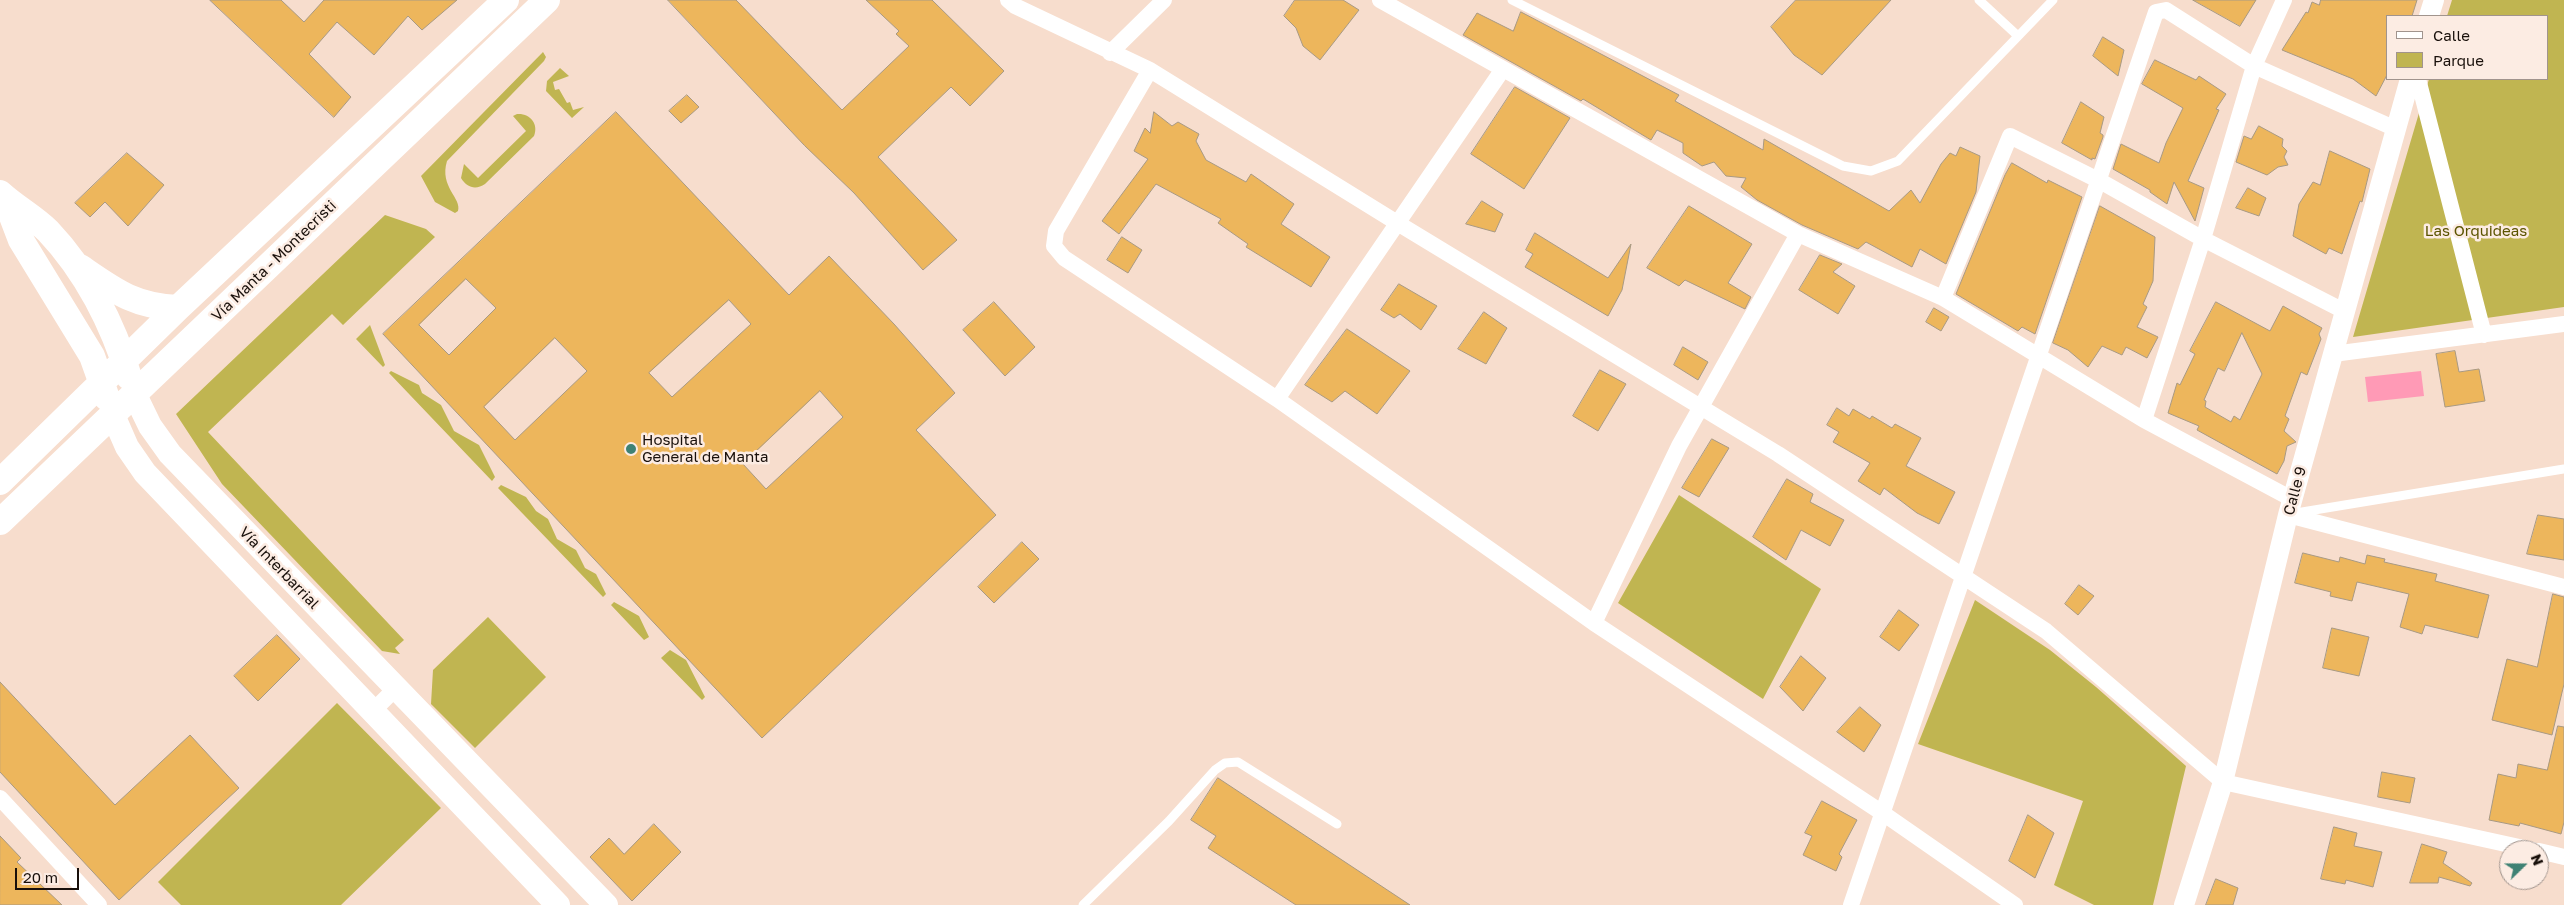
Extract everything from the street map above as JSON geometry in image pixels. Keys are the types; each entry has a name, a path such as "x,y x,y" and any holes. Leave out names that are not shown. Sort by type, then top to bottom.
{"main road":[{"name":"Vía Manta - Montecristi","path":"0,482 178,308 506,0"},
{"name":"Vía Manta - Montecristi","path":"0,522 547,0"},
{"name":"Vía Interbarrial","path":"2,195 46,230 78,266 105,318 124,362 135,395 150,426 170,454 606,905"},
{"name":"Vía Interbarrial","path":"2,195 21,240 92,356 127,447 145,473 558,905"},
{"path":"78,266 132,300 146,305 178,308"}],"street":[{"path":"1008,0 1015,6 1110,53 1150,70 1778,454 2046,631 2223,782 2499,843"},
{"path":"1110,53 1164,0"},
{"path":"1380,0 1798,234 1943,298 2039,358 2290,507 2564,586"},
{"path":"2144,420 2203,239 2254,66 2284,0"},
{"path":"2429,15 2434,0"},
{"path":"1851,905 1884,814 2156,12 2166,10 2254,66 2396,129"},
{"path":"1277,399 1399,224 1503,69"},
{"path":"1150,70 1056,231 1054,246 1064,258 1277,399 1594,623 1884,814 2015,905"},
{"name":"Calle 9","path":"2184,905 2223,782 2290,507 2410,80"},
{"path":"2418,80 2484,334"},
{"path":"1943,298 2010,136 2100,180 2203,239 2344,311"},
{"path":"1594,623 1679,446 1798,234"},
{"path":"2333,354 2564,324"},
{"path":"373,712 396,688"},
{"path":"0,798 99,905"},
{"path":"2549,853 2564,857"}],"lane":[{"path":"1512,0 1843,166 1871,171 1898,161 2053,0"},
{"path":"1979,0 2018,36"},
{"path":"2290,507 2564,469"},
{"path":"1083,905 1169,821 1215,770 1225,763 1238,762 1337,824"}],"green space":[{"name":"Las Orquideas","path":"2452,0 2564,0 2564,307 2353,337 2429,80 2549,80 2549,15 2447,15"},
{"path":"543,52 546,57 544,61 447,161 446,178 457,201 458,211 455,213 435,202 421,176"},
{"path":"560,68 569,76 553,82 555,90 559,89 567,103 570,102 573,110 584,107 572,118 546,91 547,81"},
{"path":"517,114 526,115 532,120 535,127 534,136 485,184 472,187 466,184 461,178 464,164 478,178 526,131 513,116"},
{"path":"385,215 426,229 435,237 343,325 332,314 208,432 404,640 395,648 400,654 382,651 222,484 176,414"},
{"path":"370,325 385,365 383,367 356,339"},
{"path":"391,371 419,385 422,393 441,405 454,431 479,445 495,477 492,481 389,373"},
{"path":"501,485 526,497 536,511 548,519 557,539 576,550 585,568 596,574 606,594 603,597 498,488"},
{"path":"1679,495 1821,589 1763,699 1618,603"},
{"path":"1975,600 2050,650 2096,687 2186,766 2153,905 2094,905 2054,885 2083,801 1918,744"},
{"path":"614,602 639,616 649,637 644,640 611,605"},
{"path":"488,617 546,677 475,748 431,704 433,670"},
{"path":"670,650 686,660 705,697 702,700 661,658"},
{"path":"337,703 441,808 341,905 181,905 158,882"}],"shaded area":[{"path":"2421,371 2424,396 2368,402 2365,377"}],"building":[{"path":"210,0 281,0 304,22 324,0 457,0 422,30 408,16 374,55 337,22 309,54 351,97 334,117"},
{"path":"668,0 736,0 842,110 909,46 896,34 899,31 866,0 932,0 1004,71 970,106 951,87 878,157 957,240 923,270 854,193 805,146"},
{"path":"1295,0 1343,0 1359,10 1320,60 1303,46 1296,28 1284,16"},
{"path":"1796,0 1891,0 1822,75 1794,55 1771,27"},
{"path":"2193,0 2256,0 2240,26"},
{"path":"2321,0 2417,0 2412,15 2386,15 2386,77 2376,96 2353,79 2282,50 2306,12 2308,13 2312,2 2319,5"},
{"path":"1521,12 1679,95 1675,101 1763,150 1764,139 1889,211 1911,190 1920,203 1941,164 1950,153 1956,156 1960,147 1980,156 1976,192 1946,264 1920,249 1912,267 1866,242 1858,249 1802,225 1757,200 1741,187 1746,178 1726,176 1714,162 1702,166 1683,153 1683,143 1657,130 1651,140 1583,99 1581,101 1463,35 1477,13 1513,31"},
{"path":"2103,37 2124,50 2118,76 2093,56"},
{"path":"2155,60 2196,80 2199,76 2226,94 2216,109 2219,110 2188,181 2204,188 2195,221 2174,182 2167,204 2150,192 2150,190 2113,169 2121,144 2159,163 2166,143 2183,108 2142,84"},
{"path":"1515,87 1570,118 1524,189 1471,154"},
{"path":"687,95 699,107 681,123 669,111"},
{"path":"2081,102 2104,117 2100,133 2103,137 2095,159 2092,158 2092,160 2062,143"},
{"path":"616,112 789,295 829,256 894,324 955,393 916,430 996,515 762,738 383,334","holes":["466,279 496,308 449,355 419,325","729,300 751,324 672,397 649,373","555,338 587,371 515,440 484,407","820,391 843,417 766,489 743,464"]},
{"path":"1154,112 1172,126 1178,122 1199,134 1196,141 1206,160 1246,182 1251,174 1294,204 1281,224 1330,257 1311,287 1246,247 1248,244 1218,223 1221,219 1156,184 1119,234 1102,221 1148,159 1134,151 1145,128 1150,133"},
{"path":"2259,126 2283,139 2282,146 2287,151 2284,157 2288,165 2278,167 2267,175 2236,162 2244,136 2251,139"},
{"path":"2330,151 2370,169 2362,202 2360,201 2342,254 2329,248 2326,254 2293,236 2299,204 2313,182 2320,185"},
{"path":"127,153 164,185 128,226 105,202 90,217 75,203"},
{"path":"2012,163 2047,183 2048,180 2082,197 2035,334 2022,327 2018,331 1956,294 2005,175"},
{"path":"2248,188 2266,198 2259,216 2236,208"},
{"path":"1482,201 1503,214 1495,232 1466,224"},
{"path":"1689,206 1752,244 1728,283 1751,297 1745,309 1685,280 1679,286 1647,268"},
{"path":"2100,206 2155,237 2153,281 2143,304 2147,307 2137,327 2158,337 2147,358 2126,347 2122,355 2102,346 2088,367 2068,350 2053,343"},
{"path":"1535,233 1608,278 1631,244 1622,290 1608,316 1525,267 1533,254 1526,250"},
{"path":"1122,237 1142,250 1128,273 1107,260"},
{"path":"1820,255 1842,264 1833,272 1855,286 1838,314 1799,290"},
{"path":"1399,284 1437,306 1421,330 1400,314 1394,318 1381,310"},
{"path":"994,302 1035,347 1005,376 963,330"},
{"path":"2216,302 2270,331 2283,306 2322,328 2319,334 2321,339 2307,375 2301,372 2285,416 2289,419 2284,431 2296,442 2287,446 2284,461 2277,474 2197,430 2199,426 2168,413 2177,383 2180,385 2195,354 2190,351","holes":["2242,333 2262,374 2240,420 2234,416 2231,422 2205,407 2206,401 2204,400 2218,368 2224,371"]},
{"path":"1934,308 1949,317 1941,331 1926,322"},
{"path":"1484,312 1507,328 1486,364 1458,349"},
{"path":"1347,329 1410,371 1377,414 1345,391 1332,402 1305,385"},
{"path":"1683,347 1708,362 1698,380 1674,365"},
{"path":"2455,351 2459,372 2479,369 2485,401 2445,407 2436,354"},
{"path":"1600,370 1626,384 1598,431 1573,416"},
{"path":"1837,408 1849,416 1853,409 1870,419 1872,416 1892,428 1895,424 1921,438 1906,466 1955,492 1939,524 1917,513 1884,488 1880,495 1858,481 1870,463 1833,442 1839,432 1827,425"},
{"path":"1712,439 1729,448 1699,497 1682,488"},
{"path":"1787,479 1813,494 1810,502 1844,520 1830,546 1801,530 1786,560 1753,537"},
{"path":"2538,515 2564,519 2564,560 2527,554"},
{"path":"1022,542 1039,559 994,603 978,587"},
{"path":"2303,553 2339,562 2340,557 2365,564 2367,555 2385,559 2384,562 2437,574 2435,581 2489,595 2478,638 2425,625 2422,634 2400,627 2409,594 2357,582 2352,601 2330,596 2331,592 2295,583"},
{"path":"2079,585 2094,596 2078,615 2065,604"},
{"path":"2553,594 2564,597 2564,684 2552,735 2492,720 2507,659 2537,667"},
{"path":"1899,610 1919,625 1899,651 1880,637"},
{"path":"2332,628 2369,637 2359,676 2323,668"},
{"path":"277,635 300,659 258,701 234,676"},
{"path":"1801,656 1826,678 1803,711 1780,687"},
{"path":"0,682 115,805 190,735 239,788 119,900 0,772"},
{"path":"1860,707 1881,725 1864,752 1837,732"},
{"path":"2558,726 2564,727 2564,822 2561,834 2520,823 2519,826 2489,820 2498,774 2516,778 2518,764 2547,770"},
{"path":"2382,772 2415,778 2410,803 2378,797"},
{"path":"1218,778 1410,905 1296,905 1208,848 1216,836 1191,820"},
{"path":"1822,801 1857,820 1839,854 1842,857 1836,871 1803,855 1812,836 1805,833"},
{"path":"2028,815 2054,833 2035,878 2009,861"},
{"path":"654,824 681,852 632,901 590,857 609,838 624,854"},
{"path":"2334,827 2357,833 2354,846 2382,852 2373,887 2346,880 2345,884 2321,879"},
{"path":"0,836 21,858 17,862 62,905 0,905"},
{"path":"2422,844 2447,852 2443,863 2472,883 2470,886 2439,877 2438,883 2410,883"},
{"path":"2216,879 2238,888 2233,905 2206,905"}],"place":[{"name":"Hospital General de Manta","path":"631,449"}]}
